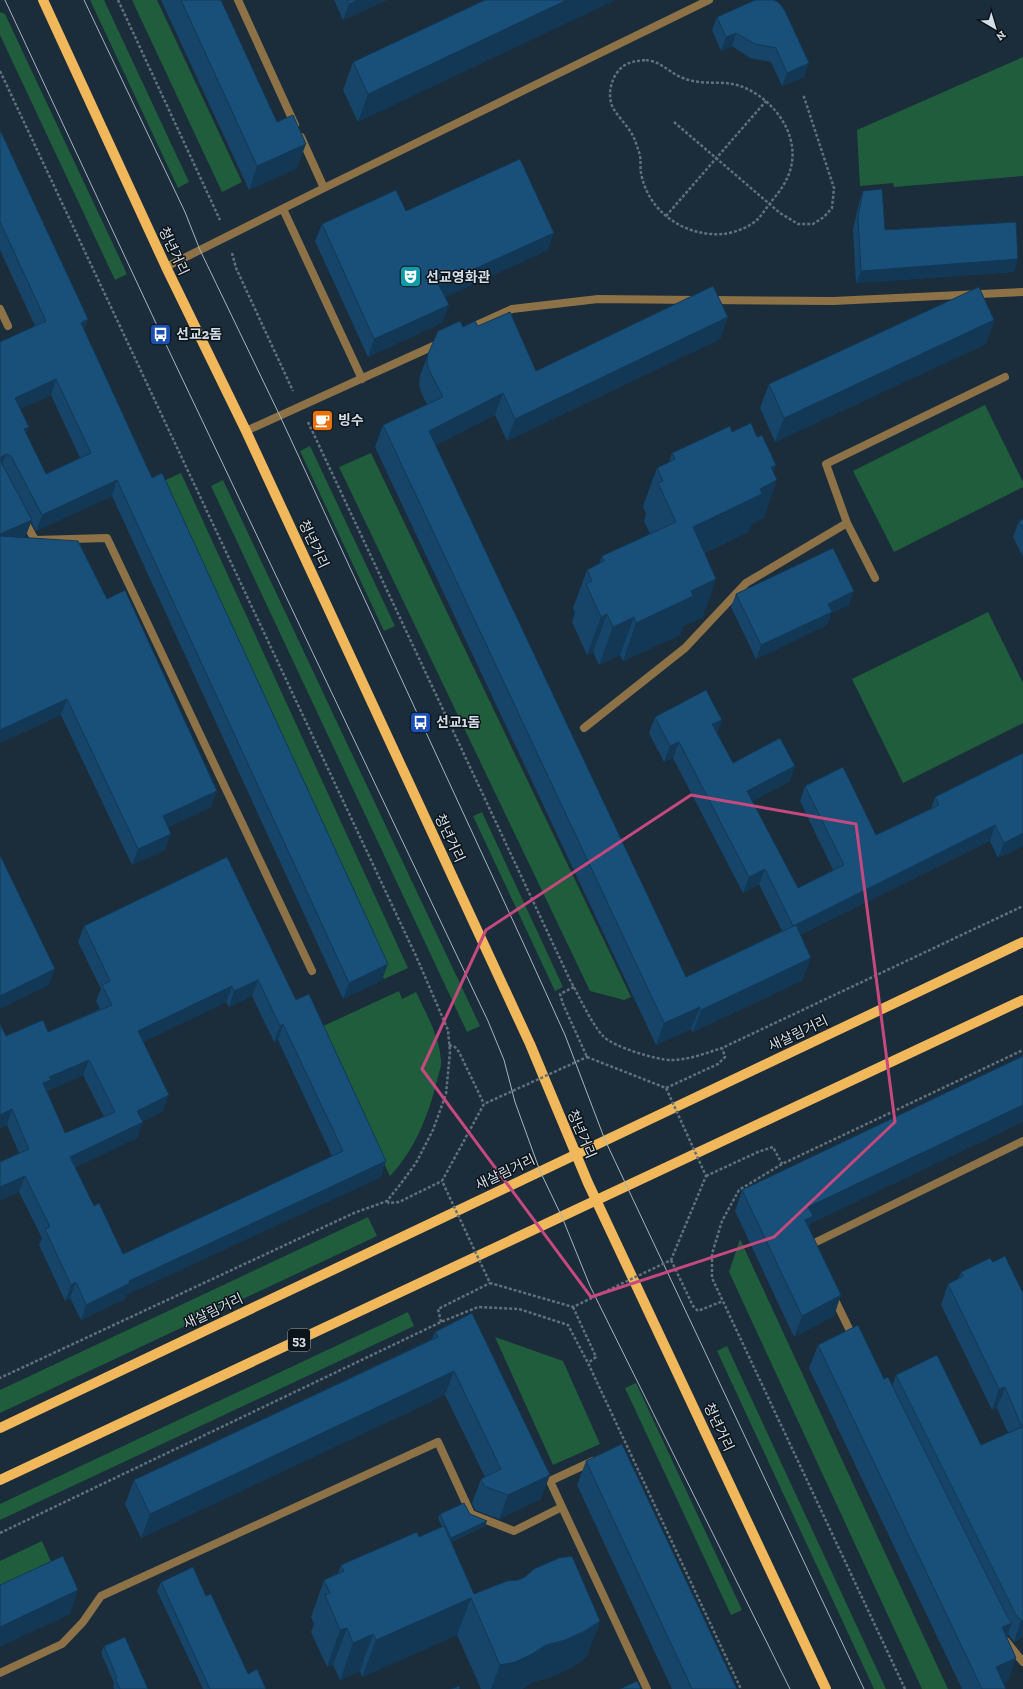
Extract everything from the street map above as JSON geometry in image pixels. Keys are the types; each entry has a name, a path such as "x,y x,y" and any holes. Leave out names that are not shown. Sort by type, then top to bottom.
{"main road":[{"name":"청년거리","path":"43,0 166,267 246,431 530,1044 575,1155 826,1689"},
{"name":"새살림거리","path":"0,1428 1023,942"},
{"path":"597,1201 1023,1000"},
{"name":"53","path":"0,1480 597,1201"}],"street":[{"path":"238,0 324,188"},
{"path":"166,267 709,0"},
{"path":"283,209 362,379"},
{"path":"462,332 512,309 598,299 833,301 1023,292"},
{"path":"0,309 8,326"},
{"path":"246,431 448,339"},
{"path":"875,578 847,523 826,464 1005,377"},
{"path":"21,514 35,540 107,538 312,971"},
{"path":"584,728 685,648 746,583 847,523"},
{"path":"811,1252 807,1245 1023,1141"},
{"path":"829,1288 857,1345"},
{"path":"0,1673 62,1644 83,1622 101,1596 438,1442 471,1514 514,1531 562,1508"},
{"path":"599,1458 550,1482 647,1689"},
{"path":"1002,1637 1023,1662"}],"path":[{"path":"118,0 228,236 236,268 301,407 574,987 602,1035 612,1043 638,1053 671,1060 691,1057 722,1048 1023,906"},
{"path":"646,60 657,62 683,78 702,84 719,82 736,85 752,91 766,101 778,113 786,128 791,144 793,161 785,184 769,203 758,219 746,227 730,234 713,235 696,232 681,226 666,216 655,204 646,189 641,173 640,156 633,136 613,108 610,97 611,85 616,74 624,66 634,61 646,60"},
{"path":"674,122 780,212 798,224 813,224 824,217 832,208 834,188 803,94"},
{"path":"666,216 766,101"},
{"path":"574,987 560,994 587,1057 666,1088 706,1176"},
{"path":"449,1045 455,1047 459,1052 484,1104"},
{"path":"666,1088 718,1064 725,1057 722,1048"},
{"path":"387,1201 389,1203 399,1202 442,1181 484,1104 587,1057"},
{"path":"441,1322 438,1309 490,1283 573,1307 671,1260 706,1176 758,1152 773,1147 782,1164"},
{"path":"442,1181 490,1283"},
{"path":"671,1260 693,1306 698,1311 723,1301"},
{"path":"0,1533 441,1322 478,1307 519,1310 568,1325 588,1363 741,1689"},
{"path":"573,1307 596,1357 588,1363"}],"highlighted area":[{"path":"691,795 856,824 895,1122 774,1237 591,1297 422,1069 486,930"}],"green space":[{"path":"90,0 104,0 189,182 178,188"},
{"path":"132,0 157,0 242,182 222,192"},
{"path":"0,12 5,14 127,274 115,280 0,35"},
{"path":"1023,57 1023,176 894,187 893,183 860,186 857,130"},
{"path":"985,405 1023,482 1023,487 894,552 853,471"},
{"path":"310,446 395,626 384,631 300,451"},
{"path":"371,453 631,997 624,1000 590,991 339,467"},
{"path":"181,473 408,968 384,979 157,484"},
{"path":"223,480 480,1026 467,1032 211,486"},
{"path":"988,612 1023,683 1023,723 903,783 852,679"},
{"path":"482,812 563,987 555,991 473,816"},
{"path":"399,991 402,999 416,992 435,1033 440,1051 441,1063 433,1094 420,1132 407,1155 390,1176 319,1028"},
{"path":"368,1217 377,1236 0,1413 0,1390"},
{"path":"740,1239 948,1689 922,1689 729,1272"},
{"path":"408,1312 414,1326 0,1520 0,1504"},
{"path":"495,1337 563,1361 600,1444 553,1465"},
{"path":"727,1346 886,1689 874,1689 717,1351"},
{"path":"636,1383 742,1610 731,1615 625,1388"},
{"path":"42,1541 52,1564 0,1589 0,1561"}],"building":[{"path":"181,0 221,0 277,122 293,115 306,144 257,166"},
{"path":"347,0 358,0 349,4"},
{"path":"485,0 567,0 368,94 353,62"},
{"path":"755,0 774,0 779,3 785,11 809,63 787,73 776,48 755,44 736,33 726,37 717,17"},
{"path":"0,130 88,319 81,323 152,478 162,473 388,964 349,983 117,480 42,515 11,456 6,454 1,457 1,462 32,520 0,534 0,342 46,321 0,222","holes":["56,379 91,453 46,474 24,429 29,427 15,398"]},
{"name":"선교영화관","path":"520,159 554,233 439,285 449,305 374,339 322,224 396,190 406,211"},
{"path":"882,189 885,230 1016,222 1018,259 861,271 858,217 863,191"},
{"path":"713,286 728,317 515,419 503,393 429,431 686,977 796,925 811,958 701,1010 700,1007 664,1023 383,425 443,397 429,370 427,362 428,354 438,331 460,321 463,327 475,321 478,326 510,312 536,371"},
{"path":"979,287 994,320 784,418 769,384"},
{"path":"751,423 757,437 762,435 776,465 771,467 777,480 760,489 762,494 693,527 716,579 691,591 693,596 636,623 634,617 613,627 607,614 601,617 586,584 592,581 587,570 604,561 602,556 676,522 658,483 663,481 657,468 675,459 672,453 730,426 732,432"},
{"path":"1023,519 1023,530 1019,521"},
{"path":"0,536 78,541 107,599 125,590 217,791 163,816 171,834 138,849 67,699 0,730"},
{"path":"833,548 854,591 828,604 832,612 761,645 736,594"},
{"path":"706,690 722,720 712,724 733,763 780,738 795,766 747,791 798,888 844,865 805,786 843,767 876,835 939,805 935,797 1023,753 1023,833 1004,843 995,825 793,926 765,869 749,877 679,742 670,746 655,717"},
{"path":"0,855 55,969 0,996"},
{"path":"227,857 296,1000 309,994 386,1161 129,1281 130,1283 86,1305 76,1282 71,1285 45,1229 50,1227 25,1176 0,1187 0,1162 29,1149 12,1109 0,1115 0,1024 6,1036 43,1020 48,1032 112,1005 102,985 110,981 84,926","holes":["258,980 280,1026 283,1024 343,1151 123,1254 99,1203 94,1206 70,1157 143,1122 137,1111 169,1095 138,1031 232,986 234,991","89,1060 115,1112 65,1133 43,1083 51,1080 49,1077"]},
{"path":"1023,1056 1023,1105 808,1207 813,1216 805,1220 841,1295 802,1316 742,1190"},
{"path":"1005,1256 1023,1293 1023,1620 1021,1621 1015,1613 896,1375 937,1355 981,1445 1022,1427 1005,1387 999,1389 948,1284 963,1276 961,1272 990,1258 993,1262"},
{"path":"472,1313 550,1475 508,1495 484,1486 481,1479 501,1469 454,1371 150,1514 134,1480 438,1337 435,1332"},
{"path":"858,1325 884,1379 888,1377 1007,1616 1012,1623 1002,1627 1016,1658 996,1667 1006,1689 982,1689 818,1345"},
{"path":"622,1444 737,1689 692,1689 586,1461"},
{"path":"464,1503 470,1514 487,1521 451,1538 440,1514"},
{"path":"444,1526 474,1594 507,1581 518,1580 525,1577 534,1569 559,1558 572,1556 600,1621 585,1631 565,1640 546,1645 515,1662 500,1665 471,1598 376,1640 373,1634 353,1643 347,1628 340,1630 325,1595 330,1593 324,1580 344,1571 341,1565 417,1532 419,1537"},
{"path":"63,1556 78,1590 0,1627 0,1585"},
{"path":"193,1567 206,1596 211,1594 248,1674 257,1669 266,1689 210,1689 161,1582"},
{"path":"125,1637 148,1689 120,1689 115,1679 117,1678 104,1646"},
{"path":"637,1681 641,1689 620,1689"},
{"path":"459,1686 460,1689 451,1689"}],"tram line":[{"path":"5,0 161,334 488,1021 504,1060 515,1102 540,1171 562,1217 590,1286 790,1689"},
{"path":"84,0 185,212 200,250 280,416 526,949 565,1035 605,1140 864,1689"}],"place":[{"name":"선교영화관","path":"411,277"},
{"name":"선교2돔","path":"161,334"},
{"name":"빙수","path":"323,420"},
{"name":"선교1돔","path":"421,722"}]}
